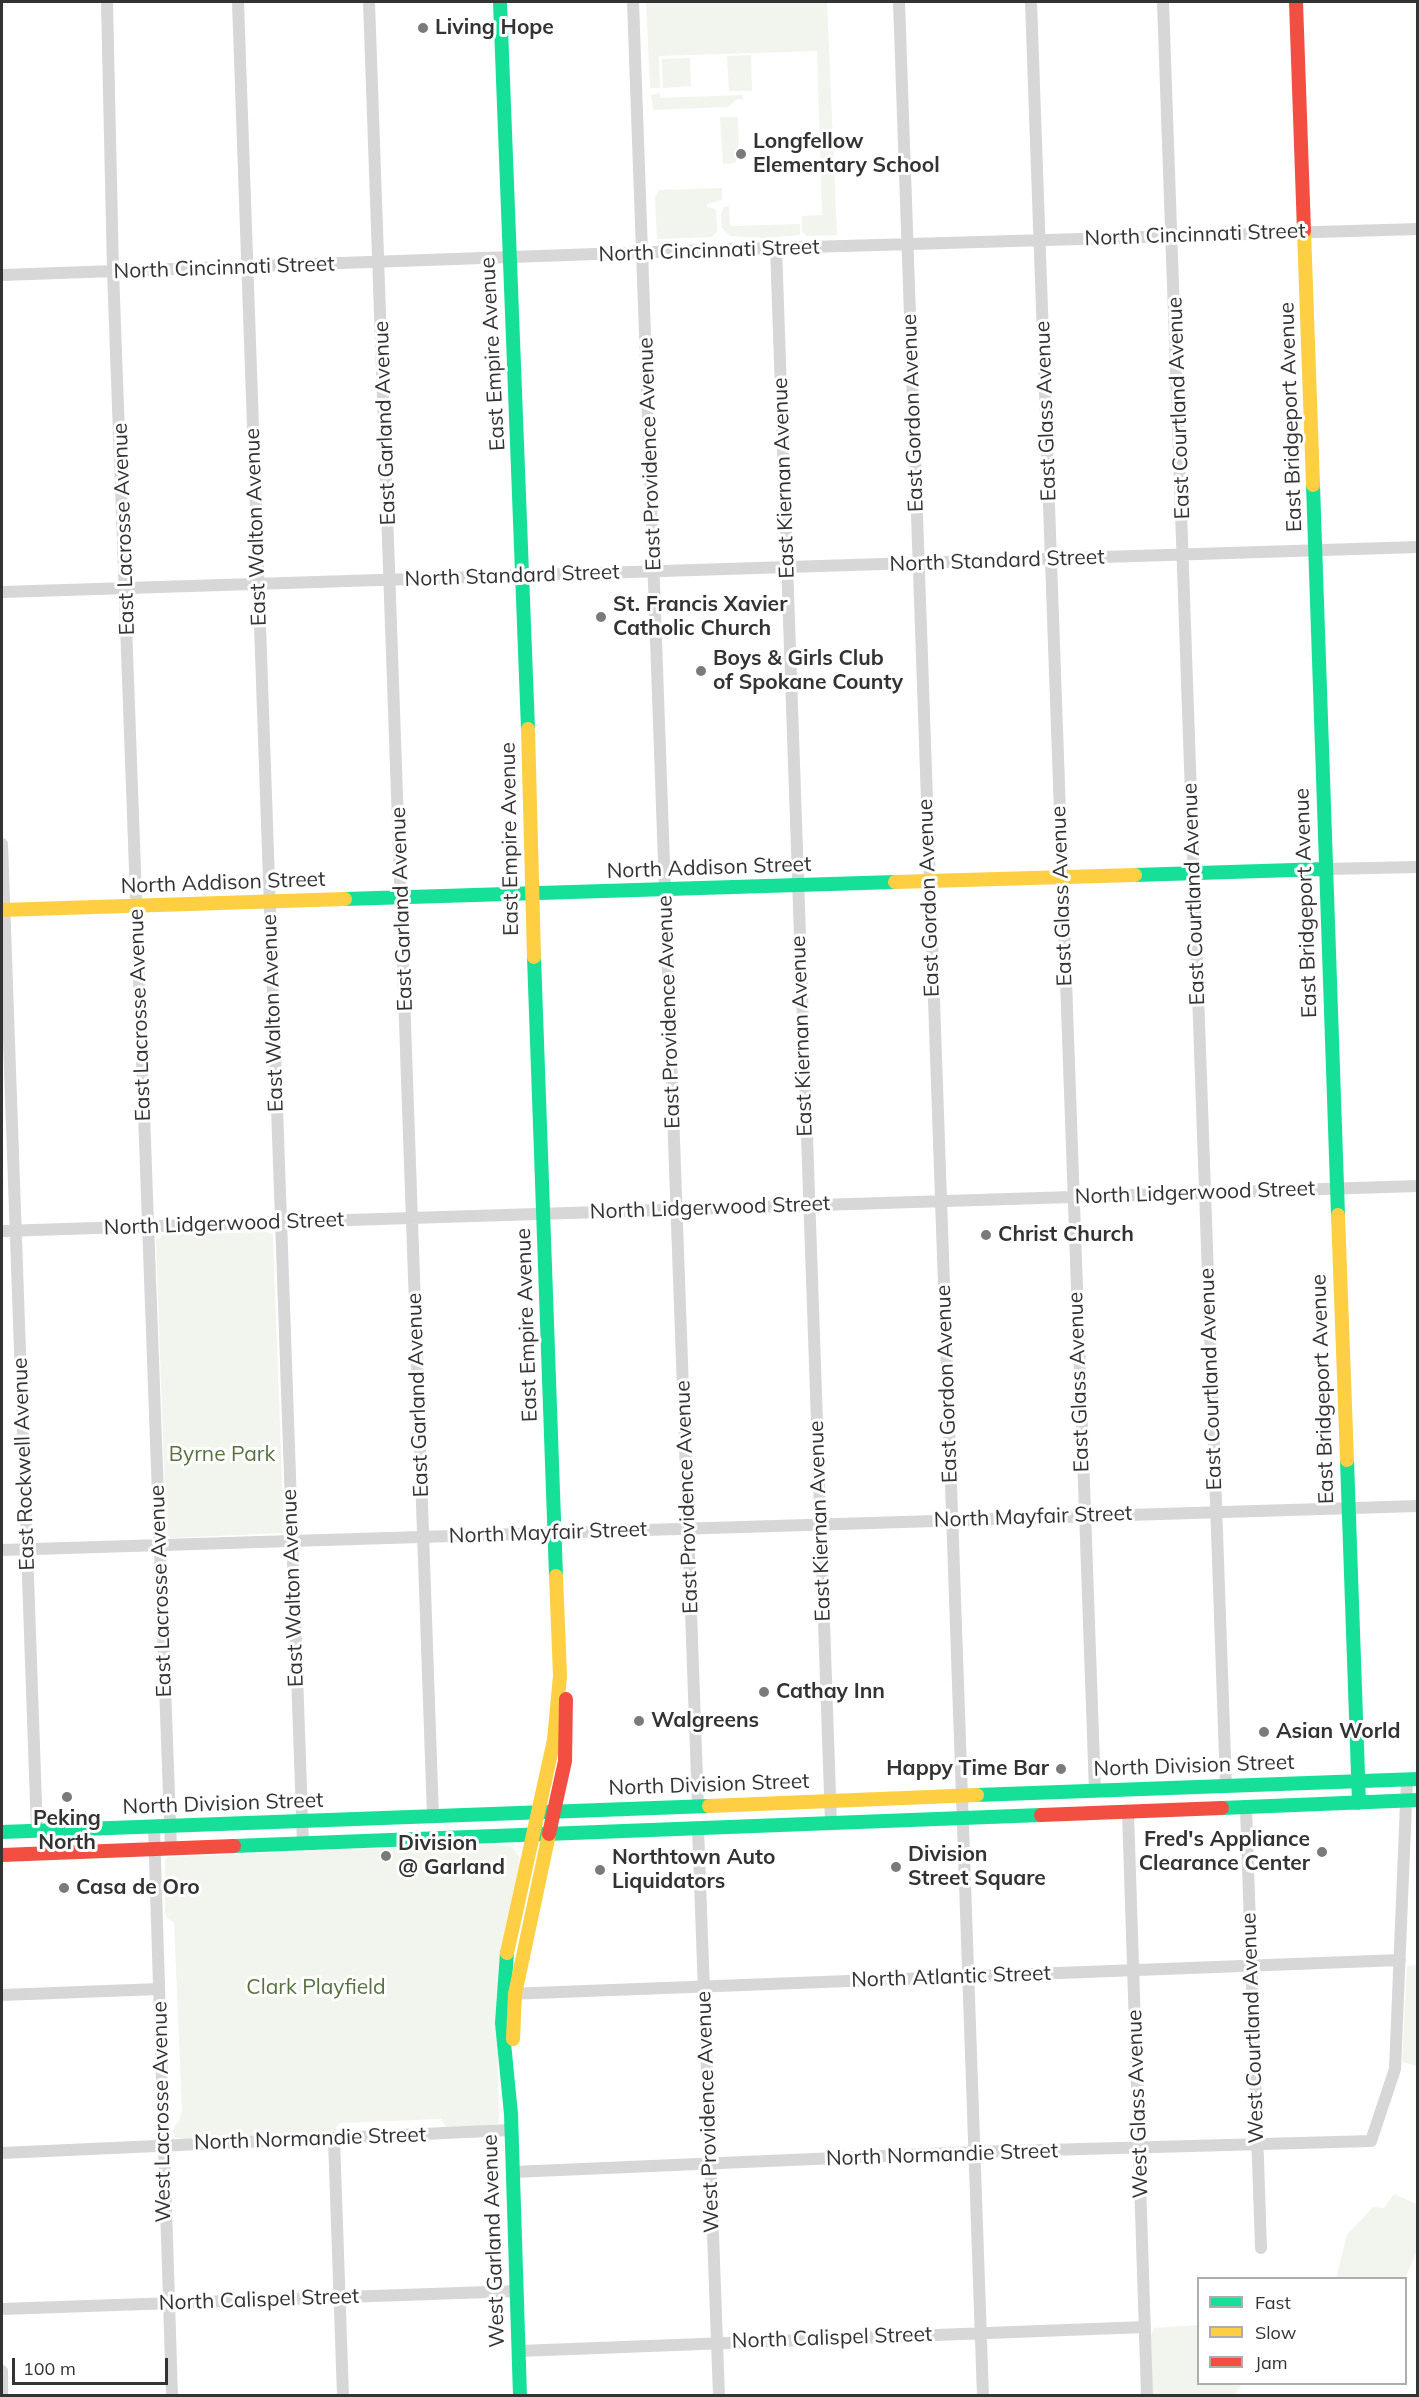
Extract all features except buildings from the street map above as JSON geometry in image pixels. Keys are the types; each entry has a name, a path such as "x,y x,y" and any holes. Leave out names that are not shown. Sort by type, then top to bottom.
{"street":[{"name":"East Lacrosse Avenue","path":"107,2 113,271 127,589 136,906 171,1849"},
{"name":"East Walton Avenue","path":"238,2 245,268 259,585 303,1844"},
{"name":"East Garland Avenue","path":"369,2 392,580 411,1218 433,1816"},
{"name":"East Empire Avenue","path":"500,2 524,576 532,895 560,1676 553,1749 539,1813"},
{"name":"East Providence Avenue","path":"633,2 698,1806"},
{"name":"East Gordon Avenue","path":"899,2 983,2396"},
{"name":"East Glass Avenue","path":"1031,2 1095,1791"},
{"name":"East Courtland Avenue","path":"1163,2 1185,555 1193,874 1226,1786"},
{"name":"East Bridgeport Avenue","path":"1296,2 1317,550 1325,869 1359,1803"},
{"name":"North Cincinnati Street","path":"2,275 776,248 1418,229"},
{"name":"East Kiernan Avenue","path":"776,248 831,1823"},
{"name":"North Standard Street","path":"2,592 1418,548"},
{"name":"East Rockwell Avenue","path":"2,844 38,1831"},
{"name":"North Addison Street","path":"3,910 1418,867"},
{"name":"North Lidgerwood Street","path":"2,1231 1418,1186"},
{"name":"North Mayfair Street","path":"2,1550 1418,1506"},
{"name":"East Empire Avenue","path":"555,1812 567,1743 567,1703 560,1676"},
{"name":"North Division Street","path":"2,1832 1412,1779"},
{"path":"1400,1960 1412,1779"},
{"path":"1128,1812 1130,1805 1137,1800 1196,1797 1198,1787"},
{"path":"1038,1815 1049,1805 1090,1803 1095,1791"},
{"name":"North Division Street","path":"2,1855 1412,1800"},
{"name":"West Courtland Avenue","path":"1246,1808 1261,2248"},
{"name":"West Garland Avenue","path":"508,1994 555,1812"},
{"name":"West Glass Avenue","path":"1128,1812 1147,2396"},
{"name":"West Garland Avenue","path":"520,2396 509,2085 502,2040 508,1994 509,1943 539,1813"},
{"name":"West Lacrosse Avenue","path":"153,1828 172,2396"},
{"name":"West Providence Avenue","path":"698,1829 719,2396"},
{"name":"North Atlantic Street","path":"508,1994 1400,1960"},
{"name":"North Normandie Street","path":"513,2172 975,2152 1371,2141 1395,2068 1400,1960"},
{"path":"2,1995 159,1989"},
{"name":"North Normandie Street","path":"2,2153 511,2130"},
{"path":"334,2139 343,2396"},
{"name":"North Calispel Street","path":"2,2309 517,2291"},
{"name":"North Calispel Street","path":"519,2351 1145,2327"},
{"path":"2,2371 3,2396"}],"green space":[{"path":"646,2 827,2 837,235 807,236 802,232 802,216 822,215 817,51 659,56 660,88 650,88"},
{"path":"751,55 752,91 729,91 727,56"},
{"path":"690,58 691,86 663,88 662,59"},
{"path":"660,93 660,98 743,95 743,99 737,99 728,107 653,110 651,95"},
{"path":"720,117 738,117 739,155 735,163 723,164"},
{"path":"722,188 722,200 707,204 707,207 716,209 717,231 712,237 657,239 655,198 659,190"},
{"path":"729,206 730,226 800,224 800,235 763,238 730,236 722,228 721,213 724,207"},
{"name":"Byrne Park","path":"266,1232 273,1234 284,1533 171,1538 168,1536 166,1525 156,1240 165,1234"},
{"name":"Clark Playfield","path":"494,1844 512,1847 519,1857 520,1866 497,2014 499,2124 447,2129 441,2119 340,2123 336,2127 336,2134 183,2139 175,2137 172,2131 180,2119 182,2110 174,1922 168,1919 165,1913 165,1860 169,1857"},
{"path":"1418,1965 1417,2066 1402,2062 1407,1966"},
{"path":"1394,2194 1417,2204 1417,2251 1405,2277 1336,2277 1347,2235 1373,2207 1384,2208"},
{"path":"1197,2325 1197,2385 1241,2385 1235,2395 1152,2395 1151,2336 1154,2328"}],"traffic: fast":[{"path":"500,2 528,729"},
{"path":"1313,485 1338,1215"},
{"path":"1135,875 1325,869"},
{"path":"345,899 895,882"},
{"path":"534,957 556,1576"},
{"path":"1347,1460 1359,1803"},
{"path":"977,1795 1418,1779"},
{"path":"1222,1808 1418,1800"},
{"path":"2,1832 709,1806"},
{"path":"234,1846 1041,1815"},
{"path":"507,1953 502,2023 511,2114 520,2396"}],"traffic: slow":[{"path":"1304,231 1313,485"},
{"path":"528,729 534,957"},
{"path":"895,882 1135,875"},
{"path":"2,910 345,899"},
{"path":"1338,1215 1347,1460"},
{"path":"507,1953 554,1740 560,1676 556,1576"},
{"path":"709,1806 977,1795"},
{"path":"513,2039 515,1994 549,1834"}],"traffic: jam":[{"path":"1296,2 1304,231"},
{"path":"549,1834 565,1761 566,1699"},
{"path":"1041,1815 1222,1808"},
{"path":"2,1855 234,1846"}],"place":[{"name":"Living Hope","path":"423,28"},
{"name":"Longfellow Elementary School","path":"741,154"},
{"name":"St. Francis Xavier Catholic Church","path":"601,617"},
{"name":"Boys & Girls Club of Spokane County","path":"701,671"},
{"name":"Christ Church","path":"986,1235"},
{"name":"Cathay Inn","path":"764,1692"},
{"name":"Walgreens","path":"639,1721"},
{"name":"Asian World","path":"1264,1732"},
{"name":"Happy Time Bar","path":"1061,1769"},
{"name":"Peking North","path":"67,1797"},
{"name":"Fred's Appliance Clearance Center","path":"1322,1852"},
{"name":"Division @ Garland","path":"386,1856"},
{"name":"Division Street Square","path":"896,1867"},
{"name":"Northtown Auto Liquidators","path":"600,1870"},
{"name":"Casa de Oro","path":"64,1888"}]}
